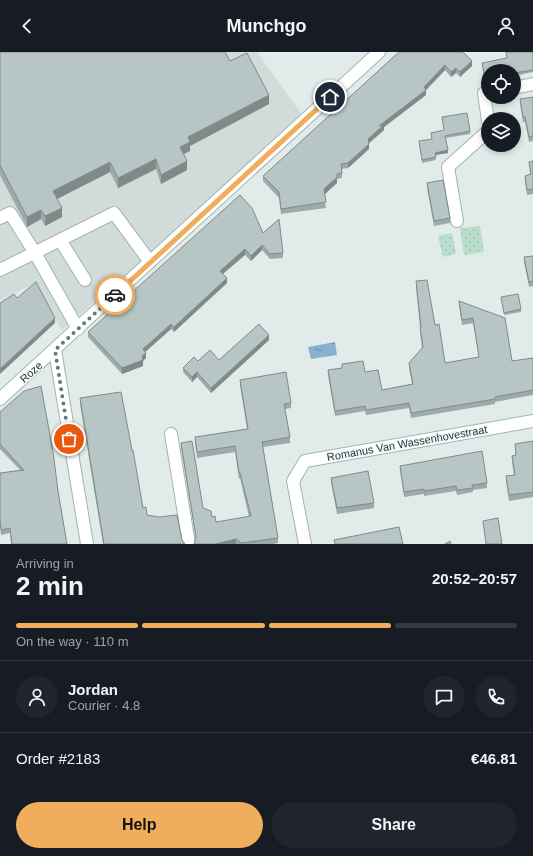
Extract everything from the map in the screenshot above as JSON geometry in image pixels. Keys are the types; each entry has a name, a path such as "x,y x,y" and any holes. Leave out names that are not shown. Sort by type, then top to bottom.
{"street":[{"name":"Roze","path":"0,399 379,52"},
{"path":"521,87 533,84"},
{"path":"457,221 448,167 481,137"},
{"path":"0,218 10,213 35,253 78,329"},
{"path":"0,270 114,213 150,262"},
{"path":"60,240 85,280"},
{"path":"55,350 87,544"},
{"name":"Romanus Van Wassenhovestraat","path":"305,544 292,482 305,461 533,421"},
{"path":"171,434 189,544"}],"shaded area":[{"path":"0,52 257,52 305,119 62,330 34,284 0,300"}],"green space":[{"path":"480,226 484,252 464,255 460,228"},
{"path":"452,233 456,254 443,257 438,236"}],"water":[{"path":"335,342 337,355 311,359 308,347"}],"building":[{"path":"0,52 225,52 230,61 247,53 269,95 188,137 190,142 180,147 187,161 161,175 156,159 118,178 110,162 53,191 62,208 45,216 41,210 27,217 0,165"},
{"path":"399,52 463,52 472,61 460,72 456,68 451,72 445,65 424,87 426,90 379,126 384,125 368,139 369,144 348,163 341,164 342,173 337,174 337,177 324,189 326,202 281,209 279,192 263,176"},
{"path":"506,52 533,52 533,70 521,72 521,64 482,64 507,58"},
{"path":"533,97 533,136 529,137 525,117 523,117 521,99"},
{"path":"467,113 470,131 445,136 448,150 435,153 436,157 422,160 419,141 432,139 431,133 444,130 442,117"},
{"path":"533,161 533,189 527,190 525,176 531,174 529,162"},
{"path":"443,180 450,218 434,221 427,183"},
{"path":"240,195 252,208 263,233 279,219 283,253 270,254 262,245 251,256 245,249 220,271 227,278 174,327 171,324 143,349 146,353 142,356 143,360 122,368 88,332"},
{"path":"533,256 533,281 529,282 524,257"},
{"path":"427,280 435,325 439,324 445,363 479,357 473,318 462,320 459,301 505,318 512,361 533,358 533,390 495,397 495,399 411,413 409,403 366,410 365,406 335,411 328,370 342,368 342,364 363,361 365,372 378,370 382,390 413,384 409,363 423,347 416,281"},
{"path":"36,282 55,318 0,369 0,303 14,294 17,298"},
{"path":"518,294 521,309 504,313 501,297"},
{"path":"259,324 269,335 211,388 197,372 192,377 183,368 194,357 198,361 210,350 219,360"},
{"path":"286,372 291,403 284,404 290,437 262,442 278,538 241,543 236,539 215,544 194,544 196,537 181,443 192,441 203,508 211,511 212,517 215,516 216,522 251,516 239,473 235,446 197,452 195,437 248,429 240,380"},
{"path":"41,386 67,544 12,544 10,528 1,530 0,473 24,470 0,444 0,412 24,391"},
{"path":"121,392 143,508 146,507 147,515 159,517 177,515 182,540 185,544 104,544 80,398"},
{"path":"533,441 533,492 509,495 506,476 515,475 512,456 516,455 515,444"},
{"path":"482,451 487,483 472,485 473,488 457,490 456,486 424,491 424,489 404,492 400,466"},
{"path":"368,471 374,503 337,508 331,478"},
{"path":"498,518 502,544 486,544 483,521"},
{"path":"399,527 403,544 335,544 334,540"}],"way so far":[{"path":"69,439 55,350 115,295"}],"route":[{"path":"115,295 330,97"}]}
